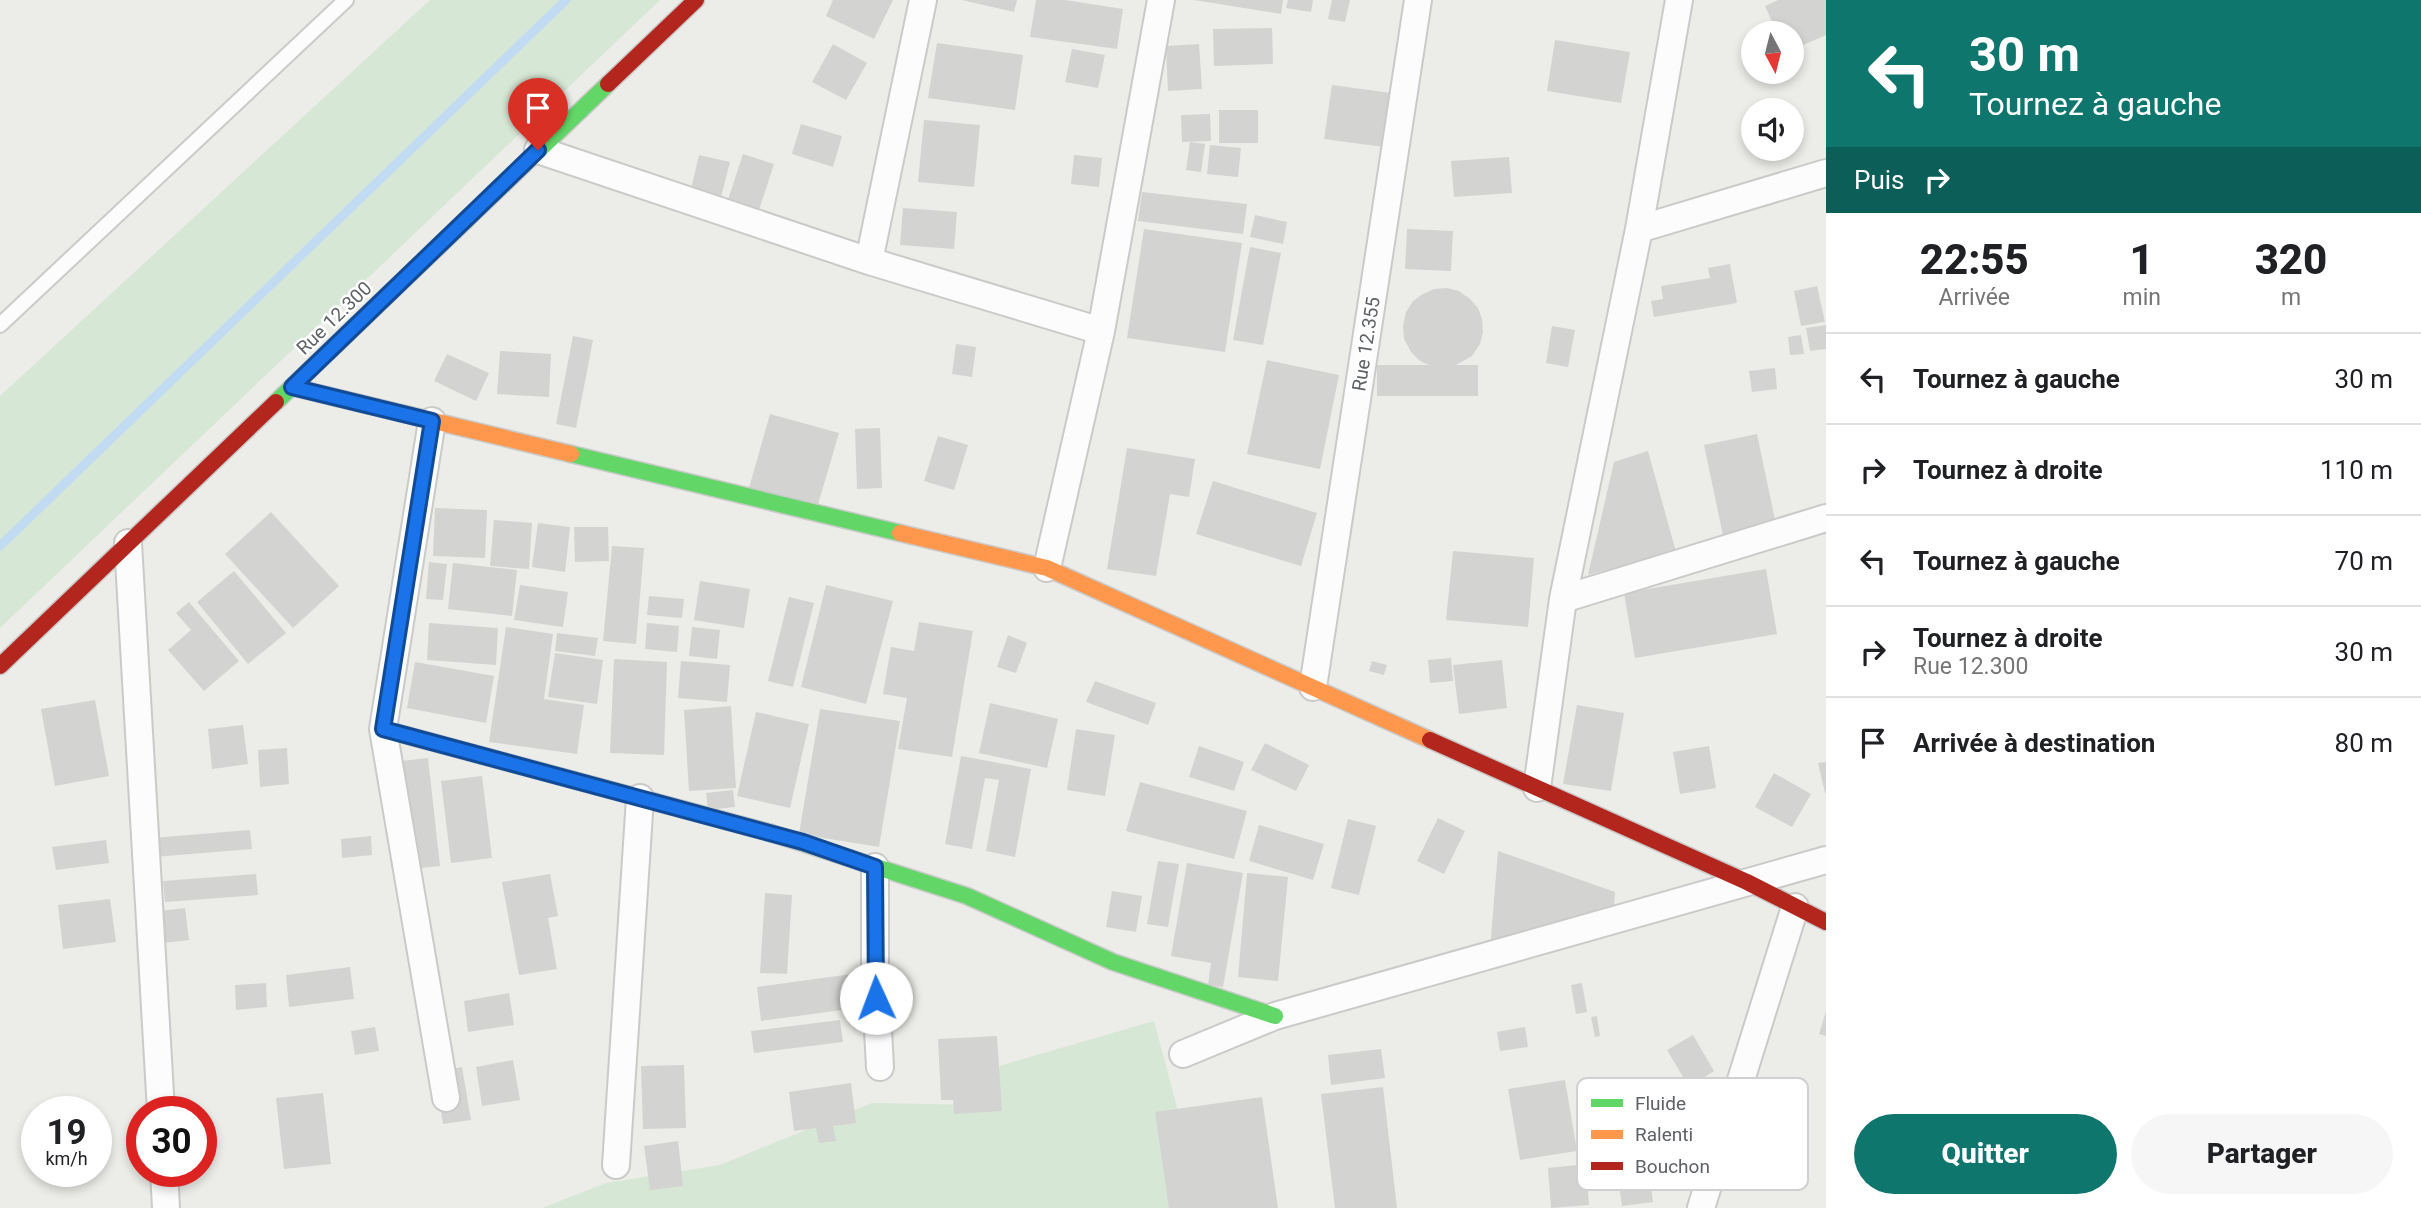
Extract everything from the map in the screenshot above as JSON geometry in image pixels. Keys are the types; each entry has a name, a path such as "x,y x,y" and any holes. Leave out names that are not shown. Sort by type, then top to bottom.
{"street":[{"name":"Rue 12.300","path":"0,666 696,0"},
{"path":"869,261 923,0"},
{"path":"1047,568 1101,331 1161,0"},
{"name":"Rue 12.355","path":"1312,687 1418,0"},
{"path":"1537,788 1563,599 1639,229 1679,0"},
{"path":"538,150 869,261 1101,331"},
{"path":"1639,229 1826,173"},
{"path":"292,387 1047,568 1747,882 1826,922"},
{"path":"432,421 383,729 446,1098"},
{"path":"1563,599 1826,518"},
{"path":"128,543 160,1096"},
{"path":"383,729 803,842 967,896 1113,962 1275,1016"},
{"path":"616,1166 640,798"},
{"path":"1183,1054 1275,1016 1826,860"},
{"path":"875,867 875,975 880,1067"},
{"path":"1742,1078 1795,907"},
{"path":"165,1187 166,1208"},
{"path":"1701,1208 1707,1190"}],"lane":[{"path":"0,325 346,0"}],"green space":[{"path":"430,0 660,0 0,628 0,396"},
{"path":"1154,1021 1204,1208 542,1208 606,1183 720,1165 872,1103 983,1105 982,1071"}],"building":[{"path":"833,0 893,0 874,39 826,16"},
{"path":"962,0 1017,0 1014,12"},
{"path":"1036,0 1065,0 1123,9 1117,49 1030,37"},
{"path":"1194,0 1283,0 1281,14"},
{"path":"1288,0 1313,0 1311,12 1286,8"},
{"path":"1332,0 1350,0 1345,22 1328,19"},
{"path":"1778,0 1826,0 1826,35 1804,45 1804,21 1772,21 1765,6"},
{"path":"1272,28 1273,64 1214,66 1213,29"},
{"path":"1555,40 1630,52 1621,103 1547,91"},
{"path":"937,43 1023,55 1015,110 928,98"},
{"path":"833,44 867,63 846,100 812,82"},
{"path":"1199,44 1202,89 1168,91 1166,46"},
{"path":"1072,49 1105,55 1098,88 1065,82"},
{"path":"1332,85 1391,93 1384,147 1324,139"},
{"path":"1219,110 1258,110 1258,143 1219,143"},
{"path":"1210,114 1211,141 1182,142 1181,115"},
{"path":"924,120 980,125 974,187 918,182"},
{"path":"801,124 842,136 833,167 792,154"},
{"path":"1190,142 1205,144 1201,172 1186,170"},
{"path":"1210,145 1241,148 1238,177 1207,174"},
{"path":"743,154 774,164 755,222 724,212"},
{"path":"699,155 730,162 719,205 689,198"},
{"path":"1074,155 1102,158 1099,187 1071,184"},
{"path":"1509,157 1512,193 1454,197 1451,161"},
{"path":"1142,192 1247,204 1243,234 1138,221"},
{"path":"903,208 957,212 954,249 900,245"},
{"path":"1255,215 1287,222 1283,244 1250,237"},
{"path":"1144,229 1242,243 1225,352 1127,338"},
{"path":"1407,229 1453,231 1451,271 1405,269"},
{"path":"1250,247 1281,253 1263,345 1233,340"},
{"path":"1730,264 1737,303 1654,317 1651,301 1663,299 1661,286 1710,278 1708,268"},
{"path":"1817,286 1825,322 1801,326 1794,291"},
{"path":"1434,289 1459,291 1470,299 1478,308 1482,319 1480,344 1472,356 1456,365 1478,365 1478,396 1377,396 1377,365 1429,365 1411,352 1404,339 1406,312 1413,301 1423,294"},
{"path":"1826,325 1826,349 1810,351 1806,328"},
{"path":"1552,326 1575,330 1568,367 1546,363"},
{"path":"1801,335 1804,354 1790,355 1788,337"},
{"path":"573,336 593,340 576,428 556,424"},
{"path":"956,344 976,347 972,377 952,374"},
{"path":"500,351 551,354 549,397 497,394"},
{"path":"447,354 489,373 476,401 434,381"},
{"path":"1267,360 1339,375 1320,469 1247,454"},
{"path":"1775,368 1777,389 1752,392 1749,371"},
{"path":"770,414 839,433 817,508 749,488"},
{"path":"880,428 882,488 857,489 855,429"},
{"path":"1757,434 1777,529 1724,540 1704,445"},
{"path":"938,436 968,445 954,490 924,481"},
{"path":"1127,448 1195,459 1189,497 1170,494 1156,576 1107,569"},
{"path":"1648,451 1676,552 1588,575 1614,462"},
{"path":"1213,481 1317,513 1301,566 1196,534"},
{"path":"435,508 487,510 485,558 433,556"},
{"path":"271,512 339,586 293,628 225,554"},
{"path":"494,520 532,523 529,569 490,566"},
{"path":"538,523 570,527 565,572 532,567"},
{"path":"574,527 608,527 609,561 575,562"},
{"path":"612,546 644,548 636,644 603,641"},
{"path":"1453,551 1534,558 1528,627 1446,620"},
{"path":"429,562 447,564 443,600 426,599"},
{"path":"453,563 517,570 512,616 448,609"},
{"path":"1766,569 1777,634 1635,658 1624,593"},
{"path":"234,571 286,633 248,664 197,602"},
{"path":"700,581 750,589 744,628 694,620"},
{"path":"520,585 568,592 563,627 514,620"},
{"path":"826,585 893,601 866,704 801,687"},
{"path":"649,596 684,599 682,618 647,615"},
{"path":"789,597 814,603 793,687 768,681"},
{"path":"189,602 239,661 204,691 168,650 191,630 176,613"},
{"path":"919,622 973,631 952,757 898,749 907,698 883,694 891,647 914,651"},
{"path":"429,623 498,628 496,665 427,660"},
{"path":"647,623 679,626 677,652 645,649"},
{"path":"506,627 553,634 544,699 584,705 577,754 489,742"},
{"path":"692,627 720,630 717,659 689,656"},
{"path":"557,633 598,638 595,656 555,651"},
{"path":"1008,635 1027,643 1016,673 997,667"},
{"path":"555,653 603,660 597,704 548,697"},
{"path":"1451,658 1453,681 1430,683 1428,660"},
{"path":"614,659 667,662 664,755 610,753"},
{"path":"1502,660 1507,708 1459,714 1453,665"},
{"path":"681,661 730,665 727,702 678,698"},
{"path":"1372,661 1387,665 1384,675 1369,671"},
{"path":"415,662 494,676 486,723 407,708"},
{"path":"1095,681 1156,703 1148,725 1086,702"},
{"path":"95,700 109,776 55,786 41,709"},
{"path":"990,703 1058,719 1047,768 979,753"},
{"path":"1577,705 1624,713 1611,791 1563,784"},
{"path":"731,706 736,788 689,791 684,710"},
{"path":"820,709 900,721 879,847 799,834"},
{"path":"756,712 809,724 790,808 737,796"},
{"path":"243,725 248,764 212,769 208,729"},
{"path":"1076,729 1115,735 1105,796 1067,790"},
{"path":"1265,743 1309,765 1296,791 1251,770"},
{"path":"1199,746 1244,762 1234,791 1189,777"},
{"path":"1709,746 1716,788 1680,794 1673,752"},
{"path":"287,748 289,784 260,787 258,750"},
{"path":"961,756 1031,769 1015,857 986,851 999,780 985,778 972,849 945,844"},
{"path":"428,758 440,866 404,870 392,762"},
{"path":"1826,762 1826,793 1825,793 1818,763"},
{"path":"1774,773 1811,794 1792,827 1755,807"},
{"path":"482,776 492,858 451,863 441,781"},
{"path":"1140,782 1247,811 1234,859 1126,831"},
{"path":"733,790 735,807 708,810 706,793"},
{"path":"1438,818 1465,831 1444,874 1417,861"},
{"path":"1348,819 1376,826 1359,895 1331,888"},
{"path":"1259,825 1324,844 1313,880 1249,861"},
{"path":"250,830 252,849 154,857 152,838"},
{"path":"371,836 372,855 342,858 341,839"},
{"path":"106,840 109,863 56,870 52,847"},
{"path":"1498,851 1615,892 1613,918 1490,949"},
{"path":"1158,861 1179,864 1168,927 1147,924"},
{"path":"1187,863 1243,873 1223,987 1208,985 1211,963 1171,956"},
{"path":"1247,873 1288,877 1278,981 1238,977"},
{"path":"256,874 258,895 165,902 163,881"},
{"path":"550,874 558,916 548,918 557,969 519,975 502,882"},
{"path":"1112,891 1142,896 1136,932 1106,927"},
{"path":"765,893 792,895 787,974 760,973"},
{"path":"110,899 116,942 63,949 58,905"},
{"path":"185,908 189,940 155,944 151,912"},
{"path":"350,967 354,999 289,1007 286,975"},
{"path":"859,973 864,1007 761,1021 757,987"},
{"path":"266,983 267,1007 236,1010 235,985"},
{"path":"1582,983 1587,1012 1576,1014 1571,985"},
{"path":"509,993 514,1025 468,1032 464,1001"},
{"path":"1826,1011 1826,1036 1819,1034"},
{"path":"1597,1016 1600,1036 1595,1037 1591,1017"},
{"path":"840,1020 843,1042 754,1053 751,1031"},
{"path":"375,1027 379,1051 355,1055 351,1031"},
{"path":"1525,1027 1528,1047 1500,1051 1497,1032"},
{"path":"1693,1035 1714,1071 1703,1078 1684,1078 1667,1050"},
{"path":"997,1036 1002,1111 954,1114 953,1100 941,1100 938,1039"},
{"path":"1381,1049 1385,1078 1331,1085 1328,1055"},
{"path":"513,1060 520,1100 482,1106 476,1067"},
{"path":"684,1065 686,1128 643,1129 641,1066"},
{"path":"462,1067 471,1120 443,1124 435,1072"},
{"path":"1565,1080 1577,1151 1520,1160 1508,1089"},
{"path":"851,1083 856,1123 833,1126 836,1141 819,1143 816,1128 794,1131 789,1092"},
{"path":"1383,1087 1397,1208 1335,1208 1321,1094"},
{"path":"323,1093 331,1164 284,1169 276,1098"},
{"path":"1262,1097 1278,1208 1169,1208 1155,1112"},
{"path":"678,1141 683,1186 650,1190 644,1146"},
{"path":"1577,1165 1577,1190 1588,1190 1589,1205 1551,1208 1548,1168"},
{"path":"1620,1190 1651,1190 1653,1202 1622,1206"}],"waterway":[{"path":"0,546 566,0"}],"traffic: fast":[{"path":"276,402 608,84"},
{"path":"571,454 900,533"},
{"path":"771,833 967,896 1113,962 1275,1016"}],"traffic: slow":[{"path":"292,387 571,454"},
{"path":"900,533 1047,568 1430,740"},
{"path":"383,729 771,833"}],"traffic: jam":[{"path":"608,84 696,0"},
{"path":"0,666 276,402"},
{"path":"1430,740 1747,882 1826,922"}],"route":[{"path":"538,150 292,387 432,421 383,729 803,842 875,867 876,998"}]}
